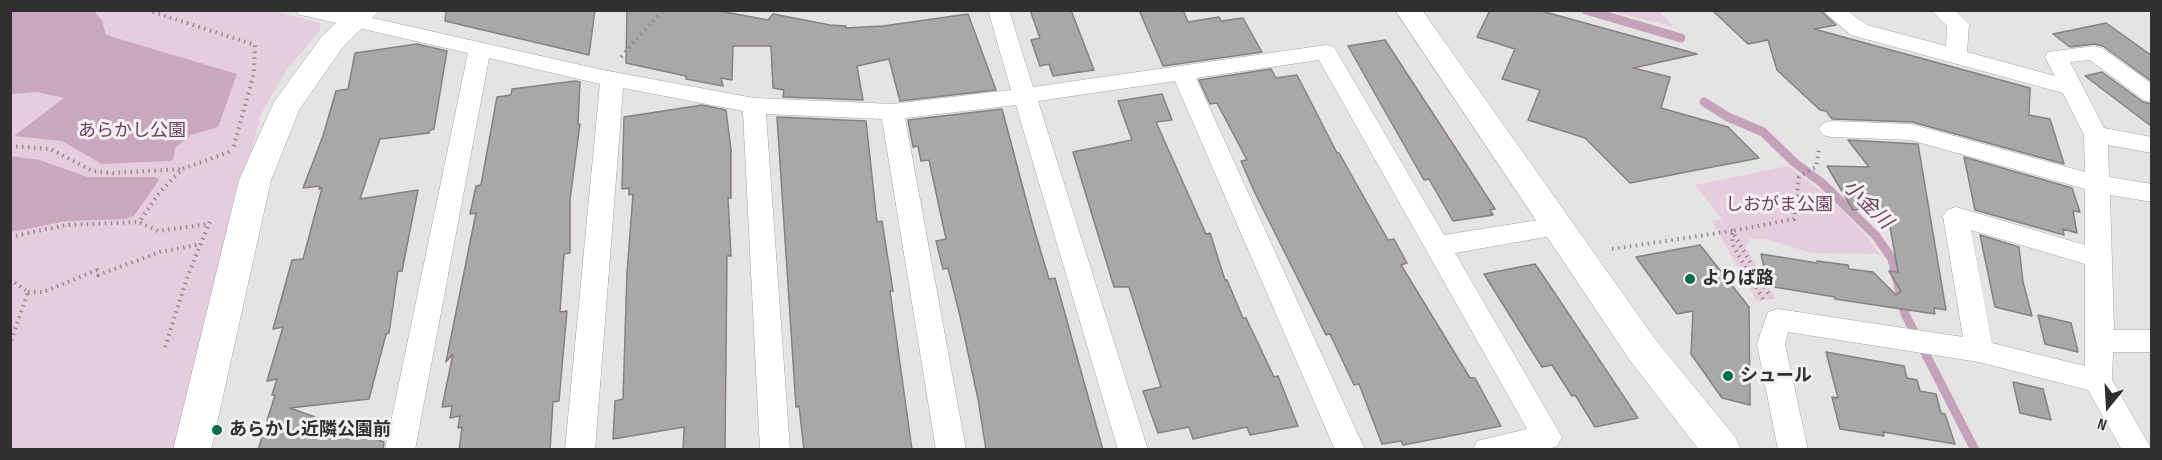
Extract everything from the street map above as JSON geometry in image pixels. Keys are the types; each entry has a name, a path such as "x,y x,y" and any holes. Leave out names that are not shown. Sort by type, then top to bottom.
{"street":[{"path":"306,10 360,16 480,50 607,78 754,106 892,112 1024,96 1326,52 1551,443 1488,450"},
{"path":"998,10 1133,450"},
{"path":"1408,10 1642,348 1722,450"},
{"path":"1832,10 1859,30 2072,88"},
{"path":"1941,10 1958,24 1956,56"},
{"path":"192,450 255,180 285,109 332,42 360,16"},
{"path":"400,450 480,50"},
{"path":"2138,450 2098,381 2100,340 2096,135 2056,57 2094,53 2151,95"},
{"path":"1183,73 1350,450"},
{"path":"580,450 607,78"},
{"path":"754,106 776,450"},
{"path":"892,112 951,450"},
{"path":"1831,129 1911,132 2097,184 2151,193"},
{"path":"2096,135 2151,145"},
{"path":"1979,351 1956,216 2098,258"},
{"path":"1438,246 1557,226"},
{"path":"1793,450 1772,344 1778,320 1979,351 2098,381"},
{"path":"2100,340 2151,340"}],"path":[{"path":"147,10 255,45 252,81 229,161"},
{"path":"607,78 663,10"},
{"path":"10,146 50,149 93,171 113,173 182,169 232,151"},
{"path":"1578,255 1794,219 1799,177 1816,167"},
{"path":"139,222 160,192 182,169"},
{"path":"10,237 66,225 139,222 158,231 209,224 213,213"},
{"path":"1732,231 1770,296"},
{"path":"1732,231 1733,245 1762,297"},
{"path":"10,279 28,292 43,292 97,270 98,275 160,252 201,244"},
{"path":"165,347 187,278"},
{"path":"10,344 28,292"}],"green space":[{"path":"11,10 94,11 102,21 106,35 237,74 218,127 191,135 175,148 173,160 102,164 62,141 14,136 64,98 37,92 11,94"},
{"name":"あらかし公園","path":"270,10 320,23 320,31 287,69 261,114 174,449 11,449 10,11"},
{"path":"1610,11 1659,11 1674,27"},
{"path":"10,156 40,160 87,177 156,177 159,180 134,216 126,219 67,221 11,232"},
{"name":"しおがま公園","path":"1788,166 1838,206 1880,254 1812,253 1766,239 1749,239 1746,247 1775,299 1756,300 1712,221 1722,219 1695,185"}],"building":[{"path":"446,10 595,10 589,55 445,21"},
{"path":"627,10 714,10 768,20 773,14 846,26 845,28 883,26 968,14 996,90 900,101 889,59 857,66 863,100 783,97 784,90 773,88 771,46 733,46 732,80 721,78 723,86 686,79 686,76 626,63"},
{"path":"1030,10 1071,10 1094,70 1053,76 1049,64 1040,66 1031,40 1040,38"},
{"path":"1139,10 1183,10 1188,22 1219,17 1221,21 1243,18 1262,52 1163,66"},
{"path":"1490,10 1538,10 1697,54 1633,68 1670,77 1661,108 1728,127 1759,158 1630,183 1585,138 1528,120 1540,90 1502,79 1515,49 1477,37"},
{"path":"1712,10 1820,10 1836,25 1814,29 2030,88 2029,115 2050,119 2064,164 1912,122 1832,119 1826,111 1820,110 1777,70 1768,40 1748,44"},
{"path":"2106,23 2151,55 2151,81 2103,46 2094,44 2070,47 2053,34"},
{"path":"1385,40 1495,209 1490,210 1493,215 1453,221 1429,179 1424,180 1348,46"},
{"path":"417,44 447,51 434,129 429,133 380,139 360,199 418,190 402,271 398,271 389,333 386,334 369,399 290,408 384,442 383,450 258,450 275,395 272,395 277,379 267,381 283,327 273,329 292,260 303,259 322,188 319,189 320,186 303,188 323,136 336,91 348,89 355,53"},
{"path":"1271,69 1276,78 1297,75 1337,153 1388,240 1394,239 1407,263 1401,265 1470,378 1475,378 1501,426 1403,445 1401,441 1382,444 1359,384 1354,385 1330,334 1326,335 1254,191 1241,161 1247,160 1217,103 1210,104 1199,80"},
{"path":"2102,72 2143,102 2151,104 2151,126 2085,76"},
{"path":"580,82 578,124 580,124 570,200 570,253 564,254 560,312 567,311 559,401 553,402 550,450 459,450 462,427 458,428 460,416 450,418 452,406 442,407 453,354 446,362 476,213 470,214 476,186 481,185 497,97 511,95 512,89"},
{"path":"1162,94 1172,120 1156,122 1206,234 1210,233 1225,280 1274,377 1278,376 1298,426 1250,435 1247,427 1193,439 1189,427 1158,433 1143,391 1161,387 1129,287 1114,287 1073,152 1132,140 1118,101"},
{"path":"702,105 726,110 731,150 731,198 728,198 731,256 727,256 725,450 683,450 684,427 613,439 615,401 623,399 627,273 633,194 629,195 629,188 622,189 624,117"},
{"path":"1002,109 1032,222 1049,279 1055,278 1103,450 986,450 978,399 960,316 948,268 943,269 936,241 946,239 929,160 921,161 918,146 913,147 908,120"},
{"path":"777,117 866,121 877,222 882,221 893,291 890,291 912,450 804,450 799,406 796,407"},
{"path":"1848,140 1918,144 1946,310 1934,308 1935,314 1768,286 1761,254 1817,263 1817,261 1848,265 1849,269 1873,272 1896,295 1901,291 1889,271 1898,272 1889,221 1876,218 1875,207 1853,210 1827,166 1869,167"},
{"path":"1964,157 2072,188 2080,212 2073,211 2077,233 2063,229 2064,235 1975,210"},
{"path":"1980,235 2019,247 2023,282 2032,316 1995,307"},
{"path":"1700,245 1749,307 1750,405 1722,398 1691,354 1693,311 1677,314 1636,257"},
{"path":"1535,264 1638,418 1595,427 1575,395 1572,396 1552,365 1542,367 1484,274"},
{"path":"2038,315 2071,323 2078,352 2045,344"},
{"path":"1826,352 1904,366 1907,378 1917,380 1920,391 1936,394 1941,413 1945,414 1955,444 1883,432 1884,436 1840,429 1832,397 1838,398"},
{"path":"2013,382 2043,389 2051,420 2020,413"}],"waterway":[{"name":"小金川","path":"1586,10 1681,38"},
{"name":"小金川","path":"1704,102 1728,117 1763,132 1795,163 1822,183 1876,236 1892,259 1905,314 1975,450"}],"place":[{"name":"よりば路","path":"1690,279"},
{"name":"シュール","path":"1728,376"},
{"name":"あらかし近隣公園前","path":"217,430"}]}
